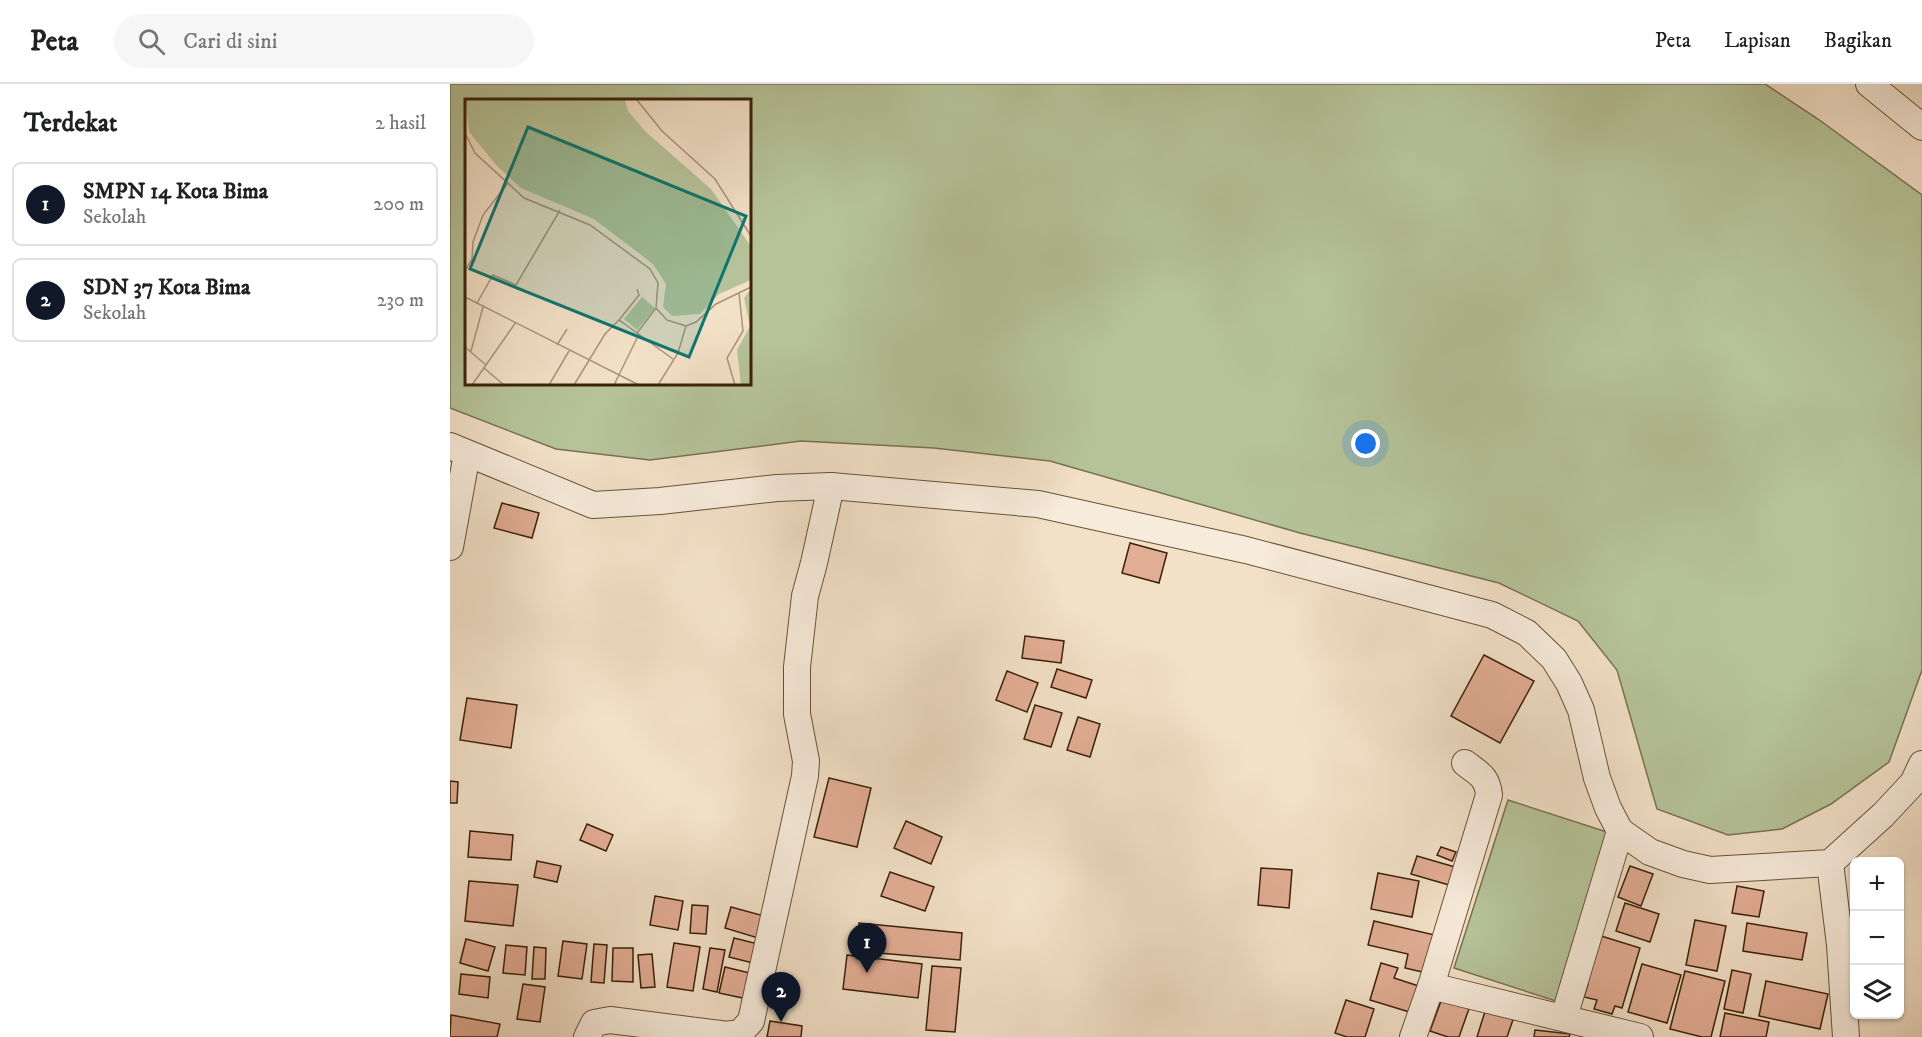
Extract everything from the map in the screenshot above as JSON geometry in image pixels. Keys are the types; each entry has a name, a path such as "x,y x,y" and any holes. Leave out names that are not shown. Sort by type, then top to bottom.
{"street":[{"path":"1869,84 1922,127"},
{"path":"450,547 458,450 593,505 660,501 777,488 831,486 1038,504 1246,550 1492,615 1527,633 1554,659 1581,710 1597,778 1620,831 1650,852 1683,864 1710,870 1830,863 1906,791 1913,783 1922,764"},
{"path":"587,1037 594,1023 610,1020 728,1035 741,1032 751,1021 805,777 806,761 801,745 797,714 797,667 805,596 831,486"},
{"path":"1413,1037 1431,986 1489,795 1488,785 1484,778 1465,763"},
{"path":"1572,1025 1620,831"},
{"path":"1830,863 1840,945 1846,1037"},
{"path":"1431,986 1572,1025 1640,1037"}],"green space":[{"path":"450,84 1765,84 1818,119 1922,195 1922,670 1889,762 1831,804 1782,829 1728,835 1657,809 1617,670 1578,621 1499,583 1300,533 1050,461 934,448 801,441 650,460 556,449 450,408"},
{"path":"1508,800 1610,833 1559,1002 1454,968"}],"building":[{"path":"502,503 539,513 532,538 494,528"},
{"path":"1130,543 1167,553 1159,583 1122,573"},
{"path":"1025,636 1064,641 1061,663 1022,658"},
{"path":"1484,655 1534,681 1500,743 1451,716"},
{"path":"1057,669 1092,680 1086,698 1051,687"},
{"path":"1007,671 1038,683 1027,712 996,700"},
{"path":"467,698 517,705 511,748 460,740"},
{"path":"1035,705 1062,713 1051,747 1024,739"},
{"path":"1078,717 1100,724 1090,757 1067,750"},
{"path":"829,778 871,788 857,847 814,837"},
{"path":"450,781 458,782 457,803 450,803"},
{"path":"906,821 942,837 931,864 894,848"},
{"path":"587,824 613,835 606,851 580,840"},
{"path":"470,831 513,835 511,860 468,857"},
{"path":"1441,847 1456,852 1452,861 1437,855"},
{"path":"1417,856 1455,867 1449,885 1411,874"},
{"path":"537,861 561,866 557,882 534,877"},
{"path":"1630,866 1653,874 1641,906 1618,897"},
{"path":"1261,868 1292,870 1289,908 1258,905"},
{"path":"890,872 934,887 925,911 881,896"},
{"path":"1378,873 1419,881 1412,917 1371,909"},
{"path":"469,881 518,885 513,926 465,921"},
{"path":"1737,886 1764,891 1759,917 1732,913"},
{"path":"655,896 683,901 678,930 650,925"},
{"path":"1625,903 1659,914 1650,942 1616,931"},
{"path":"692,905 708,906 706,934 690,933"},
{"path":"731,907 771,918 765,940 725,928"},
{"path":"1695,920 1726,926 1717,971 1686,965"},
{"path":"1374,921 1439,936 1431,974 1405,968 1408,954 1368,945"},
{"path":"859,923 962,933 960,960 856,951"},
{"path":"1747,923 1807,933 1802,960 1743,951"},
{"path":"1598,935 1640,948 1622,1008 1615,1006 1612,1014 1594,1009 1597,1000 1584,997 1588,984 1583,983"},
{"path":"734,938 766,946 761,965 729,957"},
{"path":"466,939 495,947 488,971 460,963"},
{"path":"563,941 587,944 582,979 558,976"},
{"path":"674,943 700,947 693,991 667,987"},
{"path":"594,944 607,945 604,983 591,982"},
{"path":"506,945 527,947 525,975 503,973"},
{"path":"534,947 546,948 545,979 532,979"},
{"path":"613,948 633,948 633,982 612,981"},
{"path":"710,948 725,950 717,992 703,989"},
{"path":"652,954 655,987 641,988 638,955"},
{"path":"847,955 922,964 918,998 843,989"},
{"path":"1381,963 1398,968 1394,978 1425,988 1416,1014 1370,1000"},
{"path":"1642,964 1681,975 1667,1023 1628,1012"},
{"path":"932,966 961,968 955,1032 926,1030"},
{"path":"725,967 758,975 752,1000 719,993"},
{"path":"1732,970 1751,974 1743,1013 1724,1009"},
{"path":"1685,971 1725,981 1711,1037 1670,1029"},
{"path":"461,974 490,977 488,998 459,994"},
{"path":"1766,981 1828,994 1820,1029 1759,1016"},
{"path":"523,984 545,987 540,1022 517,1019"},
{"path":"1444,993 1471,1003 1459,1037 1448,1037 1430,1031"},
{"path":"1346,1000 1374,1009 1365,1037 1347,1037 1335,1033"},
{"path":"1488,1002 1516,1011 1507,1037 1477,1037"},
{"path":"1725,1013 1769,1022 1766,1037 1720,1037"},
{"path":"451,1015 500,1024 497,1037 450,1037"},
{"path":"770,1021 802,1026 801,1037 767,1037"},
{"path":"1535,1030 1570,1034 1569,1037 1534,1037"}],"place":[{"name":"SMPN 14 Kota Bima","path":"867,973"},
{"name":"SDN 37 Kota Bima","path":"781,1022"}]}
